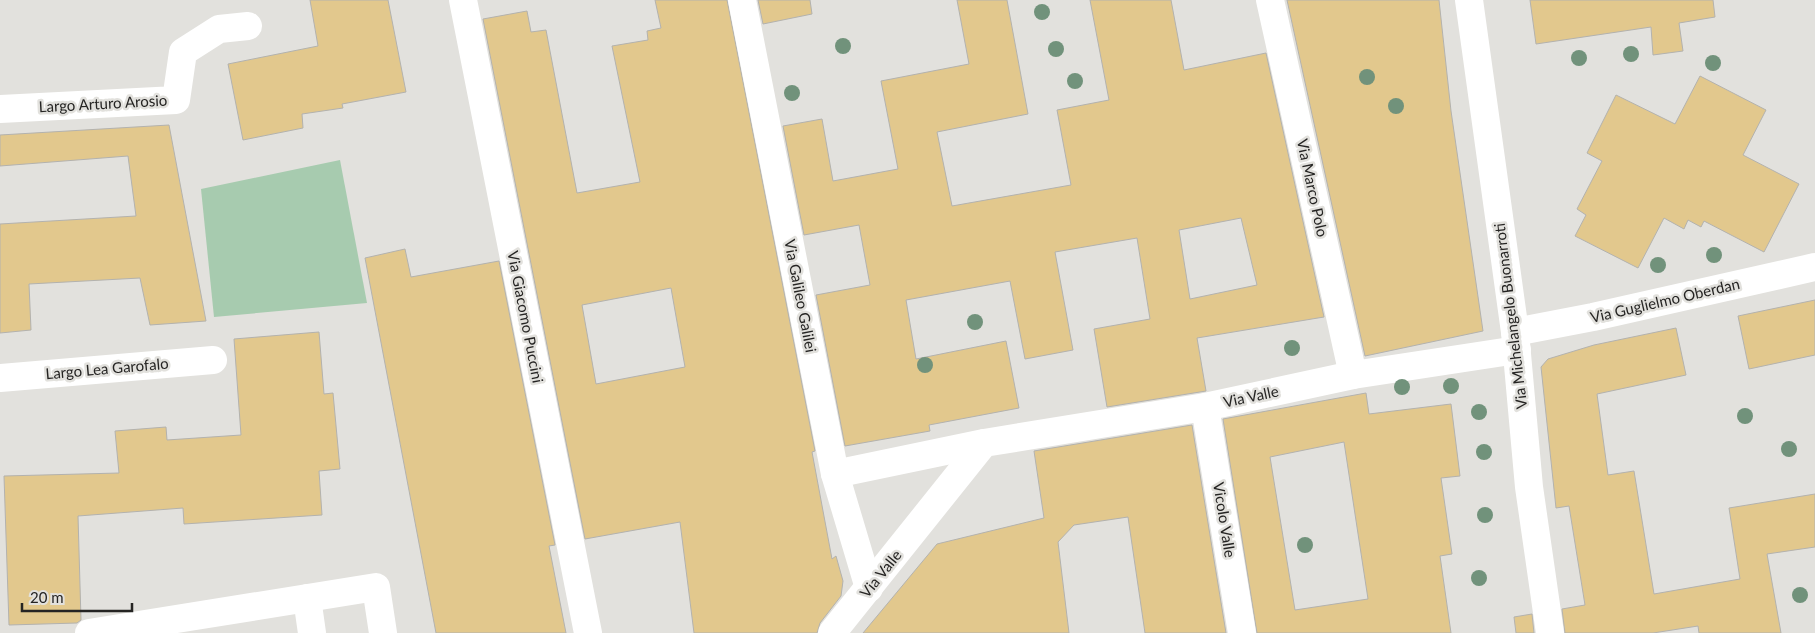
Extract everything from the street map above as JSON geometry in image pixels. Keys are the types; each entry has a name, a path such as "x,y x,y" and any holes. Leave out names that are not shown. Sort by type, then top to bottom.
{"street":[{"name":"Via Giacomo Puccini","path":"463,0 588,633"},
{"name":"Via Galileo Galilei","path":"742,0 835,474 869,588"},
{"name":"Via Marco Polo","path":"1270,0 1353,375"},
{"name":"Via Michelangelo Buonarroti","path":"1469,0 1516,341 1529,487 1550,633"},
{"name":"Largo Arturo Arosio","path":"0,109 176,100 183,52 220,29 248,26"},
{"name":"Via Guglielmo Oberdan","path":"1516,341 1593,317 1815,267"},
{"name":"Via Valle","path":"835,474 984,443 1205,407 1516,341"},
{"name":"Largo Lea Garofalo","path":"0,378 213,360"},
{"name":"Vicolo Valle","path":"1205,407 1242,633"},
{"name":"Via Valle","path":"832,633 984,443"},
{"path":"89,633 376,586 384,633"},
{"path":"307,598 312,633"}],"green space":[{"path":"340,160 367,303 214,317 201,189"}],"building":[{"path":"310,0 388,0 406,92 342,104 343,108 302,114 303,128 243,140 228,64 318,46"},
{"path":"655,0 727,0 815,451 812,452 832,559 836,556 843,581 841,596 820,623 817,633 694,633 680,522 585,539 483,19 527,11 531,32 546,30 577,193 640,182 612,46 648,40 647,31 661,28","holes":["671,288 685,367 596,384 582,305"]},
{"path":"758,0 810,0 812,14 763,24"},
{"path":"957,0 1007,0 1028,114 937,132 952,206 1071,185 1057,110 1109,100 1090,0 1171,0 1184,70 1266,53 1324,317 1197,338 1206,391 1107,407 1094,329 1150,319 1137,238 1055,252 1073,350 1025,359 1010,281 906,300 916,359 1006,341 1019,408 929,425 930,431 845,446 816,295 870,285 859,225 804,235 783,126 822,119 833,181 898,169 881,81 969,64","holes":["1241,218 1257,285 1190,299 1179,230"]},
{"path":"1287,0 1439,0 1451,111 1483,331 1365,356"},
{"path":"1530,0 1713,0 1715,17 1679,23 1683,51 1653,55 1651,27 1536,44"},
{"path":"1700,76 1766,110 1743,155 1799,184 1764,252 1704,221 1701,227 1688,220 1684,229 1664,218 1638,268 1575,236 1586,215 1577,209 1602,161 1587,153 1616,95 1675,124"},
{"path":"169,125 206,321 150,325 140,278 29,284 31,330 0,333 0,224 136,216 128,156 0,166 0,135"},
{"path":"405,249 411,277 499,261 555,545 549,546 566,633 436,633 365,258"},
{"path":"1815,300 1815,355 1749,369 1738,316"},
{"path":"1676,328 1686,375 1597,394 1608,475 1634,471 1654,594 1740,579 1729,508 1815,494 1815,547 1767,554 1781,633 1699,633 1698,626 1653,633 1565,633 1562,609 1585,605 1569,506 1556,508 1541,367 1548,359 1594,345"},
{"path":"319,332 324,394 333,393 340,469 319,471 322,515 184,524 183,508 78,516 81,620 77,623 9,625 4,476 119,473 115,431 166,427 167,440 241,435 234,339"},
{"path":"1366,393 1369,414 1451,404 1460,476 1441,478 1452,554 1440,556 1451,633 1257,633 1223,419","holes":["1344,442 1368,599 1295,610 1270,457"]},
{"path":"1192,425 1226,633 1145,633 1128,517 1074,525 1058,542 1069,633 863,633 937,544 1044,518 1034,451"},
{"path":"1532,614 1534,633 1516,633 1514,617"}]}
